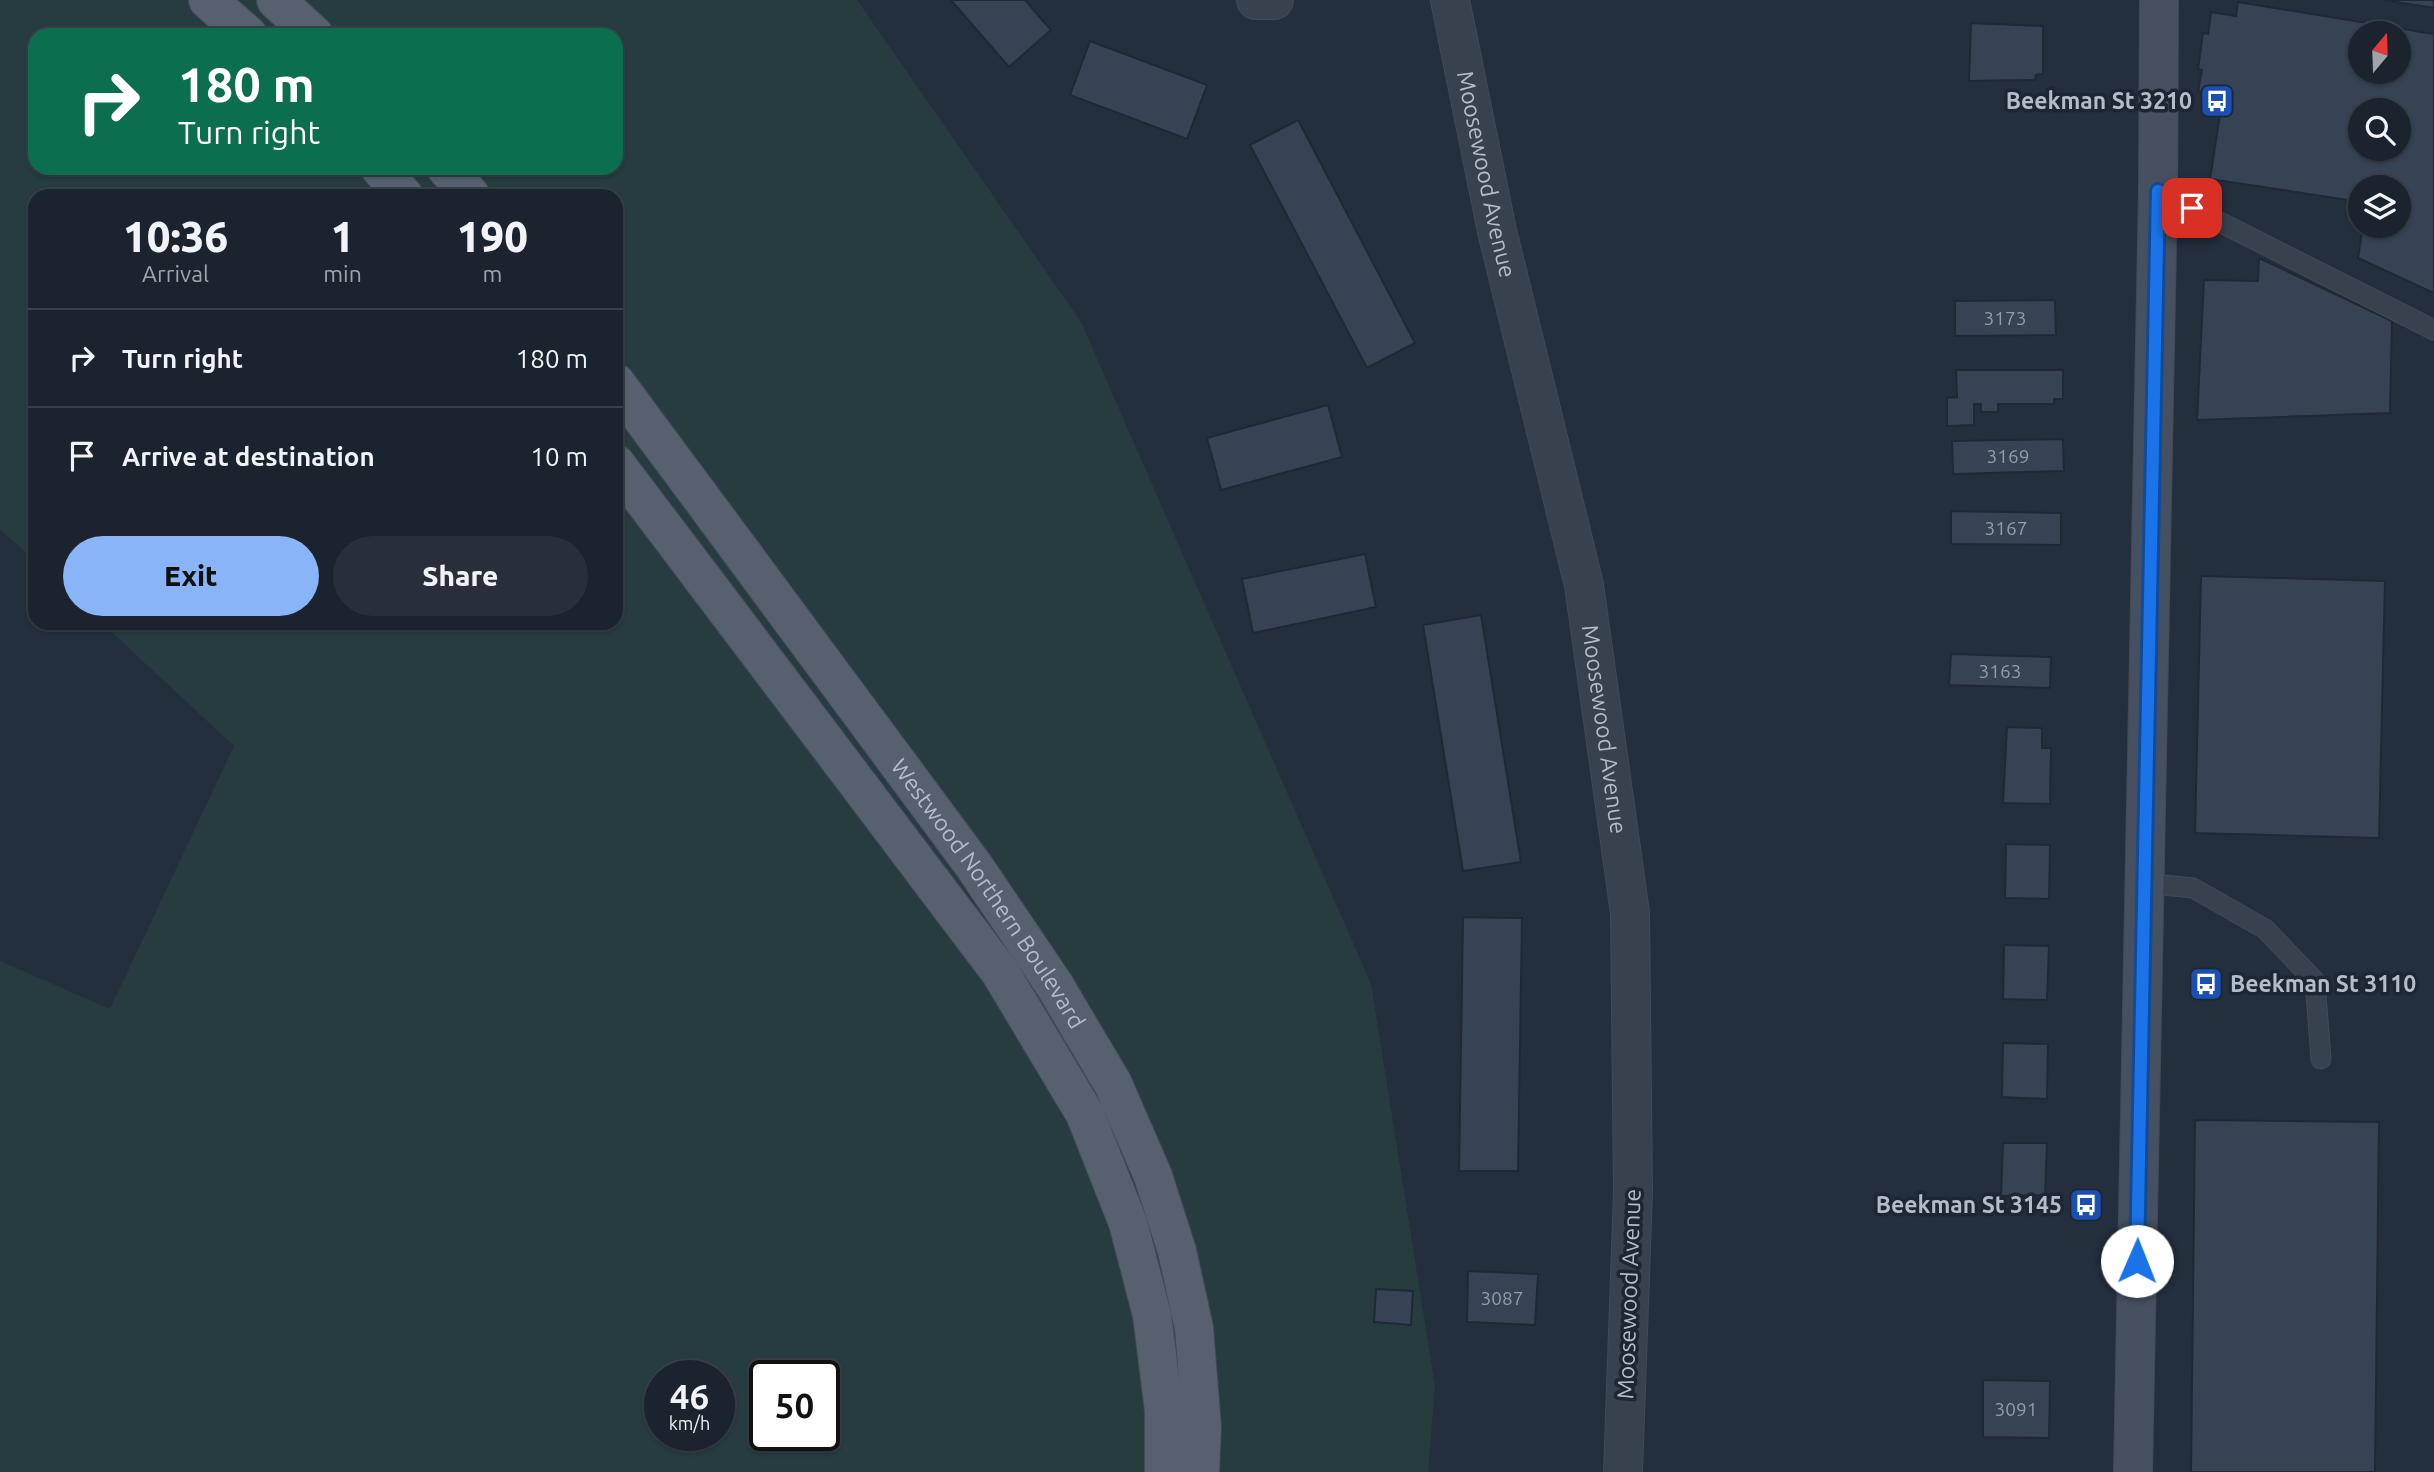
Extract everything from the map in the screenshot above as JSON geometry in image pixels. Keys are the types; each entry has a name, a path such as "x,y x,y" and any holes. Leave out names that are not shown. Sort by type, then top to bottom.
{"main road":[{"path":"208,0 240,28"},
{"path":"276,0 306,28"},
{"path":"2133,1472 2158,191 2159,0"},
{"path":"386,175 398,189"},
{"path":"452,175 465,189"},
{"name":"Westwood Northern Boulevard","path":"623,392 974,866 1055,986 1114,1084 1153,1176 1177,1251 1191,1315 1202,1427 1200,1472"},
{"name":"Westwood Northern Boulevard","path":"623,473 1000,972 1085,1114 1128,1223 1152,1315 1164,1411 1164,1472"}],"street":[{"path":"1256,0 1274,0"},
{"name":"Moosewood Avenue","path":"1450,0 1497,231 1584,585 1630,913 1633,1192 1623,1472"}],"lane":[{"path":"2158,191 2434,330"},
{"path":"2144,883 2193,888 2264,929 2315,981 2321,1059"}],"green space":[{"path":"0,0 857,0 1081,322 1371,984 1435,1386 1428,1472 0,1472 0,961 110,1009 234,746 110,630 623,630 623,189 28,189 28,555 0,529"}],"building":[{"path":"951,0 1025,0 1051,30 1009,67"},
{"path":"2383,0 2434,0 2434,8"},
{"path":"2238,2 2354,21 2348,21 2348,84 2412,84 2412,30 2434,34 2434,293 2358,258 2361,238 2411,238 2411,175 2348,175 2348,200 2210,179 2223,95 2198,91 2202,70 2198,69 2203,33 2208,34 2211,12 2236,16"},
{"path":"1971,23 2043,26 2043,74 2036,75 2035,80 1969,81"},
{"path":"1090,41 1207,85 1187,139 1070,95"},
{"path":"1298,120 1415,343 1367,368 1250,145"},
{"path":"2259,258 2392,321 2390,413 2197,420 2204,280 2258,281"},
{"path":"2055,300 2056,335 1955,336 1955,301"},
{"path":"1956,370 2063,370 2063,399 2054,399 2054,404 1998,404 1998,412 1981,412 1981,404 1974,404 1974,425 1947,426 1947,398 1957,397"},
{"path":"1328,405 1342,457 1221,490 1207,438"},
{"path":"2063,439 2064,471 1953,474 1952,441"},
{"path":"1951,511 2061,513 2061,545 1951,544"},
{"path":"1365,554 1376,607 1253,633 1242,579"},
{"path":"2201,576 2385,581 2379,838 2195,833"},
{"path":"1481,615 1521,862 1463,871 1423,625"},
{"path":"1951,654 2051,657 2050,688 1949,685"},
{"path":"2007,727 2042,728 2042,748 2051,748 2050,804 2003,803"},
{"path":"2006,844 2050,845 2049,899 2005,898"},
{"path":"1463,917 1522,918 1518,1171 1459,1171"},
{"path":"2004,945 2049,946 2047,1000 2003,999"},
{"path":"2003,1043 2048,1044 2047,1099 2002,1097"},
{"path":"2195,1120 2379,1122 2375,1472 2191,1472"},
{"path":"2003,1143 2047,1143 2045,1195 2001,1196"},
{"path":"1468,1271 1538,1274 1535,1325 1467,1322"},
{"path":"1376,1289 1413,1291 1411,1325 1374,1322"},
{"path":"1983,1380 2050,1381 2049,1438 1983,1437"}],"place":[{"name":"Beekman St 3210","path":"2217,101"},
{"name":"Beekman St 3110","path":"2206,984"},
{"name":"Beekman St 3145","path":"2086,1205"}],"route":[{"path":"2137,1261 2158,191 2192,208"}]}
